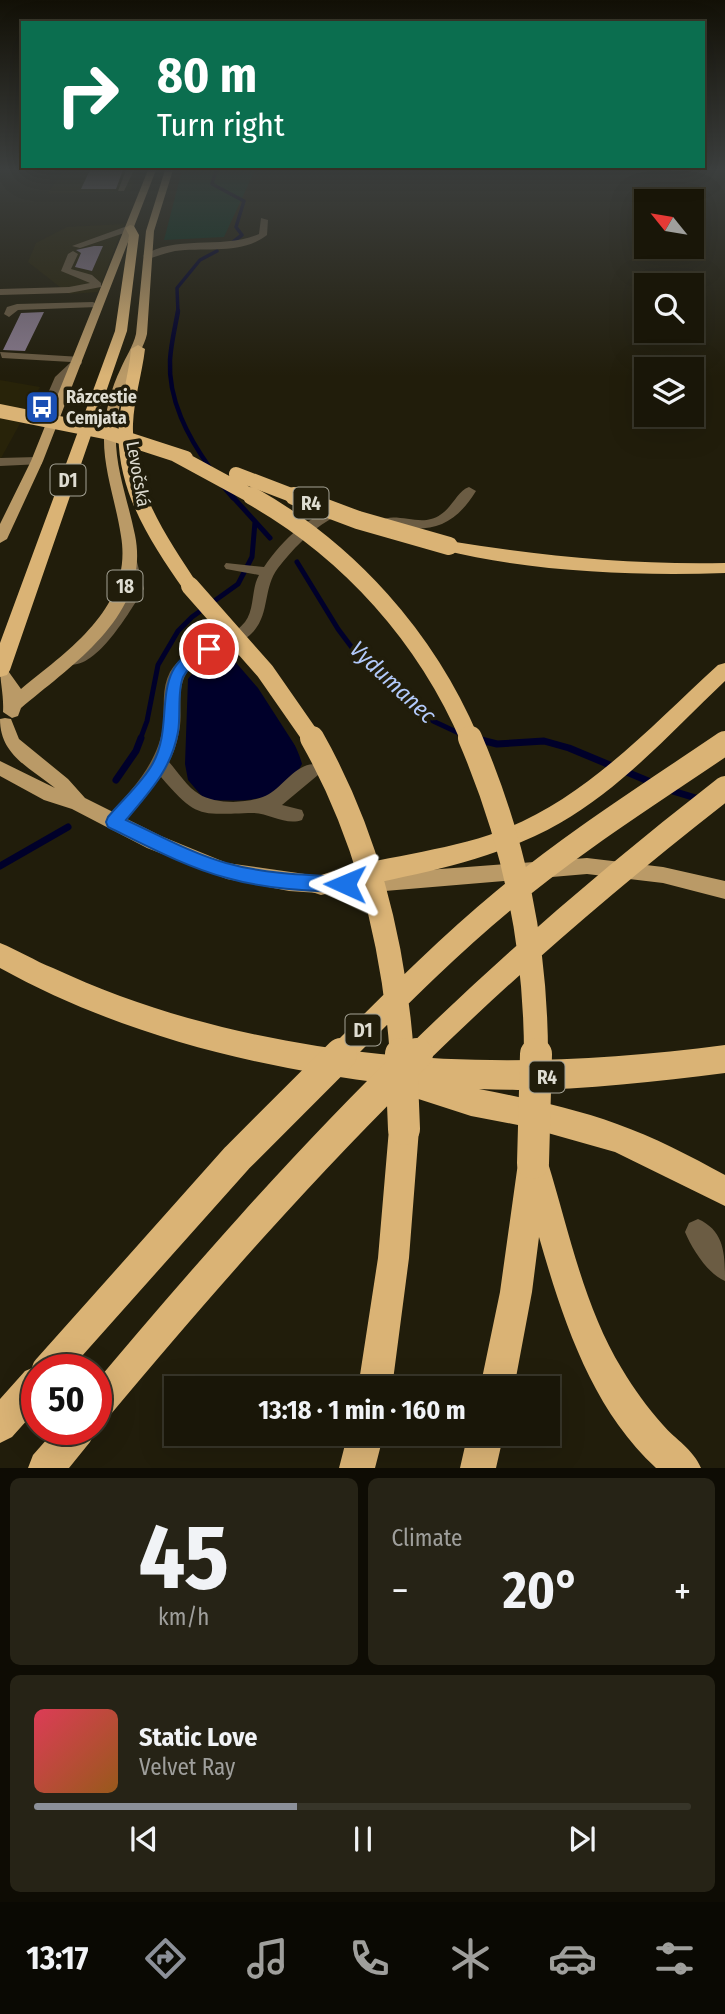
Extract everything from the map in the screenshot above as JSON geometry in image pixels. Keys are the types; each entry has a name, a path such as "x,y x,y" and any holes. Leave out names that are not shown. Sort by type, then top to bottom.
{"highway":[{"name":"D1","path":"0,671 114,354 125,315 134,239"},
{"path":"138,349 126,426 128,462 147,518 190,586 273,681 327,762 365,849 384,919 400,1011 404,1061 404,1129 400,1213 377,1376"},
{"name":"R4","path":"0,411 85,427 219,467 358,520 449,546 584,565 725,568"},
{"path":"174,454 280,512 335,554 373,590 413,638 458,709 481,760 499,810 529,932 537,1041 533,1163 516,1292 500,1376"},
{"path":"321,885 461,853 498,841 551,818 600,786 642,751 725,670"},
{"name":"D1","path":"62,1354 237,1158 434,961 504,900 570,850 646,794 725,743"},
{"path":"112,1388 250,1227 436,1034 597,887 725,788"},
{"name":"R4","path":"6,959 83,994 172,1027 267,1052 368,1068 461,1077 572,1076 651,1070 725,1059"},
{"path":"368,1068 471,1102 523,1112 616,1138 661,1157 725,1191"},
{"path":"533,1163 587,1334 603,1368 650,1437 683,1468"},
{"path":"0,1425 21,1401"},
{"path":"46,1468 65,1445"},
{"path":"357,1468 363,1446"},
{"path":"478,1468 483,1446"}],"main road":[{"path":"0,539 37,461 126,239"},
{"name":"Levočská","path":"130,562 129,539 114,478 110,434 118,393 127,366 138,349 145,306 149,239"},
{"path":"58,670 14,704 3,727 12,743 62,783 78,803"},
{"path":"0,671 13,689 14,704"},
{"path":"0,768 51,795 78,803 181,854 228,871 289,882 321,885 393,883 587,866 663,876 725,890"}],"street":[{"path":"87,334 89,317 100,288 89,277 66,271 75,250 105,239"},
{"path":"149,239 170,249"},
{"path":"148,256 170,249 236,244 255,239"},
{"path":"0,292 69,290 98,285"},
{"path":"9,313 17,307 93,306"},
{"path":"2,355 76,361"},
{"path":"0,462 37,461"},
{"path":"114,822 161,765 170,732 175,677 188,661 231,642 251,626 257,616 262,584 247,569 331,514 349,514 421,526 436,523 449,516 469,491"},
{"path":"58,670 103,640 136,589 130,562"},
{"path":"161,765 191,799 213,808 255,806 272,802 312,769"},
{"path":"255,806 295,815"},
{"path":"698,1232 725,1268"}],"shaded area":[{"path":"45,239 118,239 98,292 69,294 28,262 36,243"},
{"path":"0,380 40,387 0,460"}],"water":[{"path":"213,660 234,662 248,673 277,712 299,754 302,764 283,787 272,794 248,800 205,800 188,780 185,764 188,679 198,666"}],"pier":[{"path":"232,658 245,664 272,699 302,748 305,761 258,688"}],"building":[{"path":"103,246 92,271 75,267 81,253 76,250"},
{"path":"44,312 25,351 3,350 21,313"}],"waterway":[{"name":"Vydumanec","path":"229,245 237,239"},
{"name":"Vydumanec","path":"178,311 177,288 200,260 217,251"},
{"name":"Vydumanec","path":"178,311 170,360 172,389 187,431 210,468"},
{"name":"Vydumanec","path":"220,483 233,498"},
{"name":"Vydumanec","path":"232,496 270,538"},
{"path":"140,740 147,721 158,665 178,631 192,617 238,584 252,557 255,522"},
{"name":"Vydumanec","path":"297,562 353,649 405,692 433,721 463,735"},
{"path":"116,780 136,751 141,738"},
{"name":"Vydumanec","path":"477,739 497,744 544,741 569,748 653,783"},
{"name":"Vydumanec","path":"666,789 699,799"},
{"path":"0,866 68,827"}],"place":[{"name":"Rázcestie Cemjata","path":"42,407"}],"route":[{"path":"209,649 188,661 175,677 173,714 161,765 114,822 181,854 228,871 289,882 345,884"}]}
